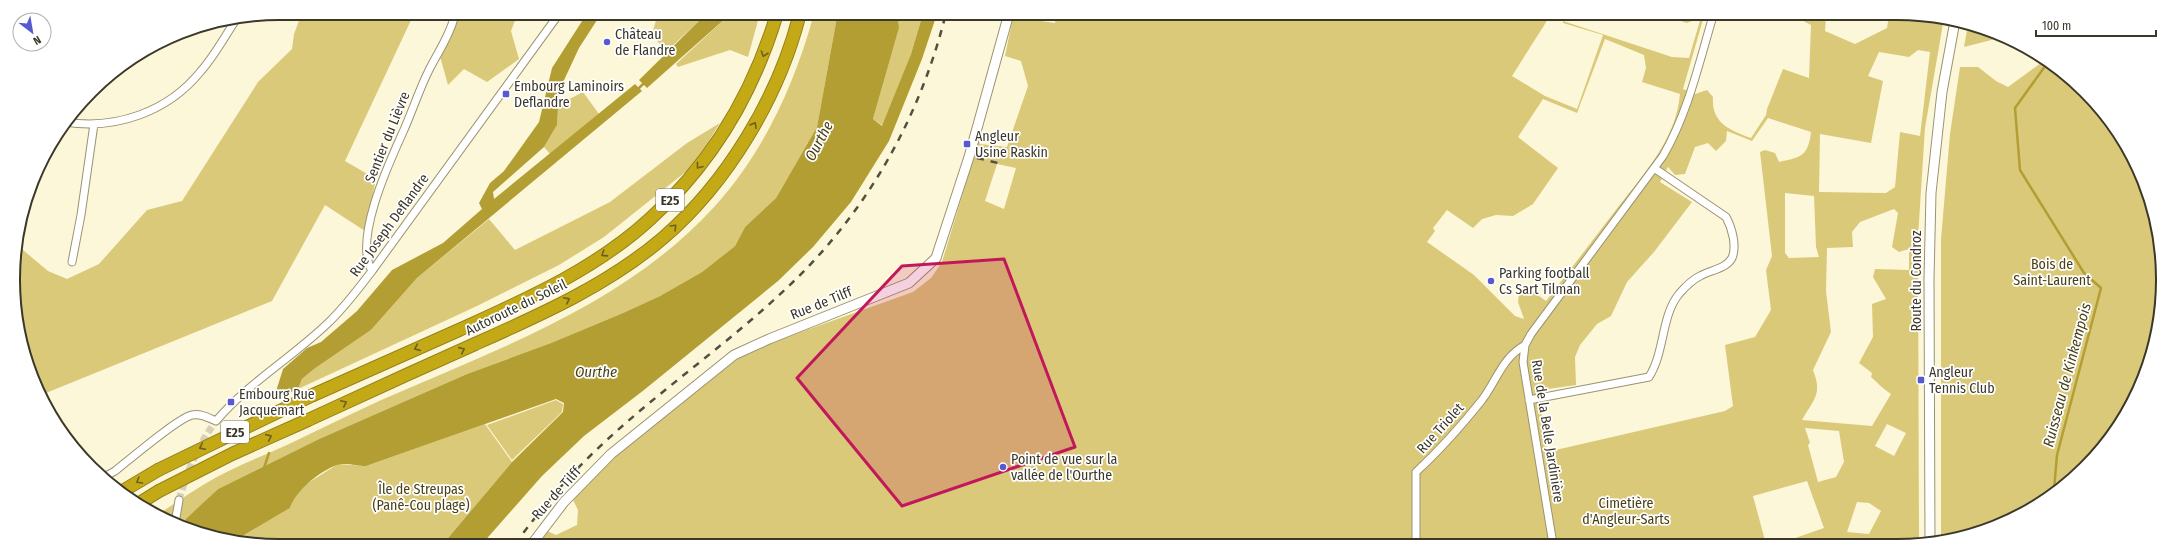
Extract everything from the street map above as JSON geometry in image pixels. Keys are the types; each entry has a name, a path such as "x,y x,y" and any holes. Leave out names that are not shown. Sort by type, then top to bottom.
{"highway":[{"name":"Autoroute du Soleil","path":"127,489 158,470 313,396 539,292 606,253 644,224 670,200 687,181 729,125 761,63 775,20"},
{"name":"Autoroute du Soleil","path":"144,500 159,491 232,454 532,318 616,272 663,238 707,192 746,138 780,75 798,20"},
{"path":"148,503 159,491"}],"main road":[{"name":"Rue de Tilff","path":"536,539 564,502 611,454 734,355 769,339 909,283 936,258 969,157 1007,20"},
{"name":"Route du Condroz","path":"1930,537 1929,279 1931,193 1940,106 1954,27"}],"street":[{"name":"Sentier du Lièvre","path":"372,271 368,265 365,251 366,238 385,170 429,70 444,43 453,20"},
{"name":"Rue Joseph Deflandre","path":"108,475 177,424 192,415 203,415 216,421 248,390 328,324 349,302 555,20"},
{"name":"Rue de la Belle Jardinière","path":"1552,539 1523,362 1525,345 1531,334 1654,168 1673,139 1693,82 1712,20"},
{"path":"74,123 94,124 135,118 155,109 190,84 206,66 233,24"},
{"path":"72,262 82,215 94,124"},
{"path":"1530,400 1649,377 1658,358 1670,312 1678,294 1692,281 1725,266 1731,259 1734,245 1732,230 1726,217 1654,168"},
{"name":"Rue Triolet","path":"1416,539 1416,472 1443,445 1481,401 1489,390 1500,369 1513,352 1525,345"},
{"path":"176,517 179,500"}],"highlighted area":[{"path":"1004,259 1075,447 902,506 797,378 902,266"}],"green space":[{"path":"299,20 411,20 345,161 376,179 365,231 325,205 272,301 46,393 29,347 22,313 20,280 22,249 48,271 67,279 99,264 147,210 182,201 258,82 292,49 294,34"},
{"path":"453,20 515,20 511,31 519,59 487,82 464,69 448,85 439,53"},
{"path":"656,20 700,20 666,52 652,34"},
{"path":"724,20 758,20 748,57 730,50 678,67 676,64"},
{"path":"812,20 836,20 817,127 776,198 745,227 735,246 702,272 660,296 623,313 551,343 467,374 319,439 218,489 186,521 163,511 208,482 233,469 379,401 469,363 558,321 641,271 680,241 715,206 748,164 775,118 805,43"},
{"path":"898,20 921,20 911,54 883,126 873,119 899,28"},
{"name":"Cimetière d'Angleur-Sarts","path":"1012,20 1034,20 1055,23 1056,20 1547,20 1512,76 1545,96 1577,109 1603,35 1563,23 1563,21 1672,57 1689,58 1700,20 1703,20 1683,89 1695,94 1707,90 1713,97 1715,113 1723,124 1736,132 1751,138 1766,115 1783,69 1809,78 1811,25 1802,20 1826,20 1825,31 1855,44 1887,28 1888,20 1930,22 1943,24 1925,128 1918,237 1919,538 1792,539 1824,528 1807,481 1753,496 1765,539 541,539 547,531 556,535 577,525 578,510 573,500 621,448 736,360 770,343 913,292 931,278 942,262 979,140 980,144 1007,147 1028,86 1021,61 1005,56","holes":["1605,39 1644,55 1646,68 1642,82 1680,94 1677,112 1671,128 1655,159 1546,301 1531,290 1519,294 1518,302 1524,319 1515,316 1474,275 1427,242 1435,231 1433,228 1447,210 1473,228 1482,219 1496,215 1513,216 1533,204 1558,168 1518,137 1543,99 1577,113","1918,50 1930,52 1920,136 1900,132 1895,187 1886,193 1819,192 1820,134 1871,143 1883,81 1868,76 1879,52 1909,57","1768,118 1811,132 1806,151 1793,159 1779,162 1775,153 1765,150 1760,152 1772,256 1766,270 1771,310 1755,337 1725,345 1733,406 1725,411 1547,452 1538,388 1548,389 1576,385 1575,357 1580,345 1597,324 1611,316 1627,282 1654,252 1692,202 1660,182 1668,167 1675,175 1685,174 1695,147 1708,143 1716,151 1726,141 1727,131 1752,141","997,164 1016,168 1004,209 985,201","1785,193 1814,196 1816,247 1819,257 1789,258 1785,253","1894,209 1898,213 1892,247 1899,252 1909,249 1909,270 1875,269 1873,277 1886,299 1872,304 1873,337 1859,363 1872,373 1871,377 1891,394 1872,426 1802,420 1817,392 1816,379 1813,370 1831,332 1826,291 1827,248 1853,247 1852,232 1860,222","1887,424 1906,433 1894,456 1875,446","1805,428 1839,431 1844,462 1836,477 1818,482 1808,445 1810,443","1857,502 1869,503 1881,511 1869,534 1847,532"]},
{"path":"1678,20 1694,20 1687,23"},
{"path":"1967,30 1994,39 1964,47"},
{"name":"Bois de Saint-Laurent","path":"2040,64 2068,84 2092,108 2112,135 2136,180 2147,212 2154,246 2156,280 2154,313 2147,347 2136,379 2112,424 2092,451 2068,475 2026,504 1980,525 1941,535 1941,239 1950,134 1960,67 1978,67 1996,81 2008,87"},
{"path":"583,92 599,114 550,154 544,147 557,125 558,105"},
{"path":"720,123 693,166 604,237 559,265 477,306 298,389 302,379 314,369 371,330 417,278 489,219 515,250 610,202 687,143"},
{"path":"556,400 563,404 562,412 512,460 487,425"},
{"name":"Île de Streupas (Panê-Cou plage)","path":"485,424 512,462 447,539 280,539 242,536 290,508 293,498 305,485 338,464 366,466"}],"water":[{"path":"583,20 597,20 579,48 559,91 557,125 544,147 493,192 494,199 635,84 642,91 417,278 371,330 314,369 302,379 298,389 273,401 283,369 307,348 321,342 357,311 392,270 443,243 482,209 479,203 490,183 504,171 539,122 552,68"},
{"path":"700,20 724,20 647,88 639,80"},
{"name":"Ourthe","path":"836,20 898,20 899,28 873,119 882,126 911,54 921,20 935,20 922,59 889,141 851,202 813,247 778,281 644,390 584,436 542,476 486,539 447,539 512,462 563,412 564,403 556,399 366,466 348,464 337,465 316,476 309,482 297,495 290,508 242,536 212,530 186,521 218,489 319,439 467,374 551,343 623,313 660,296 702,272 735,246 745,227 776,198 817,127"}],"pier":[{"path":"301,388 299,391 273,403 271,402"}],"waterway":[{"name":"Ruisseau de Kinkempois","path":"2045,67 2015,108 2020,170 2084,273 2101,288 2057,455 2054,485"},
{"path":"637,90 645,82"},
{"path":"264,468 269,453"}],"tunnel":[{"path":"179,500 194,459 216,421"}],"railway":[{"path":"519,539 551,498 590,456 640,411 745,325 795,280 822,252 868,191 888,159 906,125 921,90 944,20"},
{"path":"977,158 1002,164"}],"place":[{"name":"Château de Flandre","path":"607,42"},
{"name":"Embourg Laminoirs Deflandre","path":"506,94"},
{"name":"Angleur Usine Raskin","path":"967,144"},
{"name":"Parking football Cs Sart Tilman","path":"1491,281"},
{"name":"Angleur Tennis Club","path":"1921,380"},
{"name":"Embourg Rue Jacquemart","path":"231,402"},
{"name":"Point de vue sur la vallée de l'Ourthe","path":"1003,467"}]}
